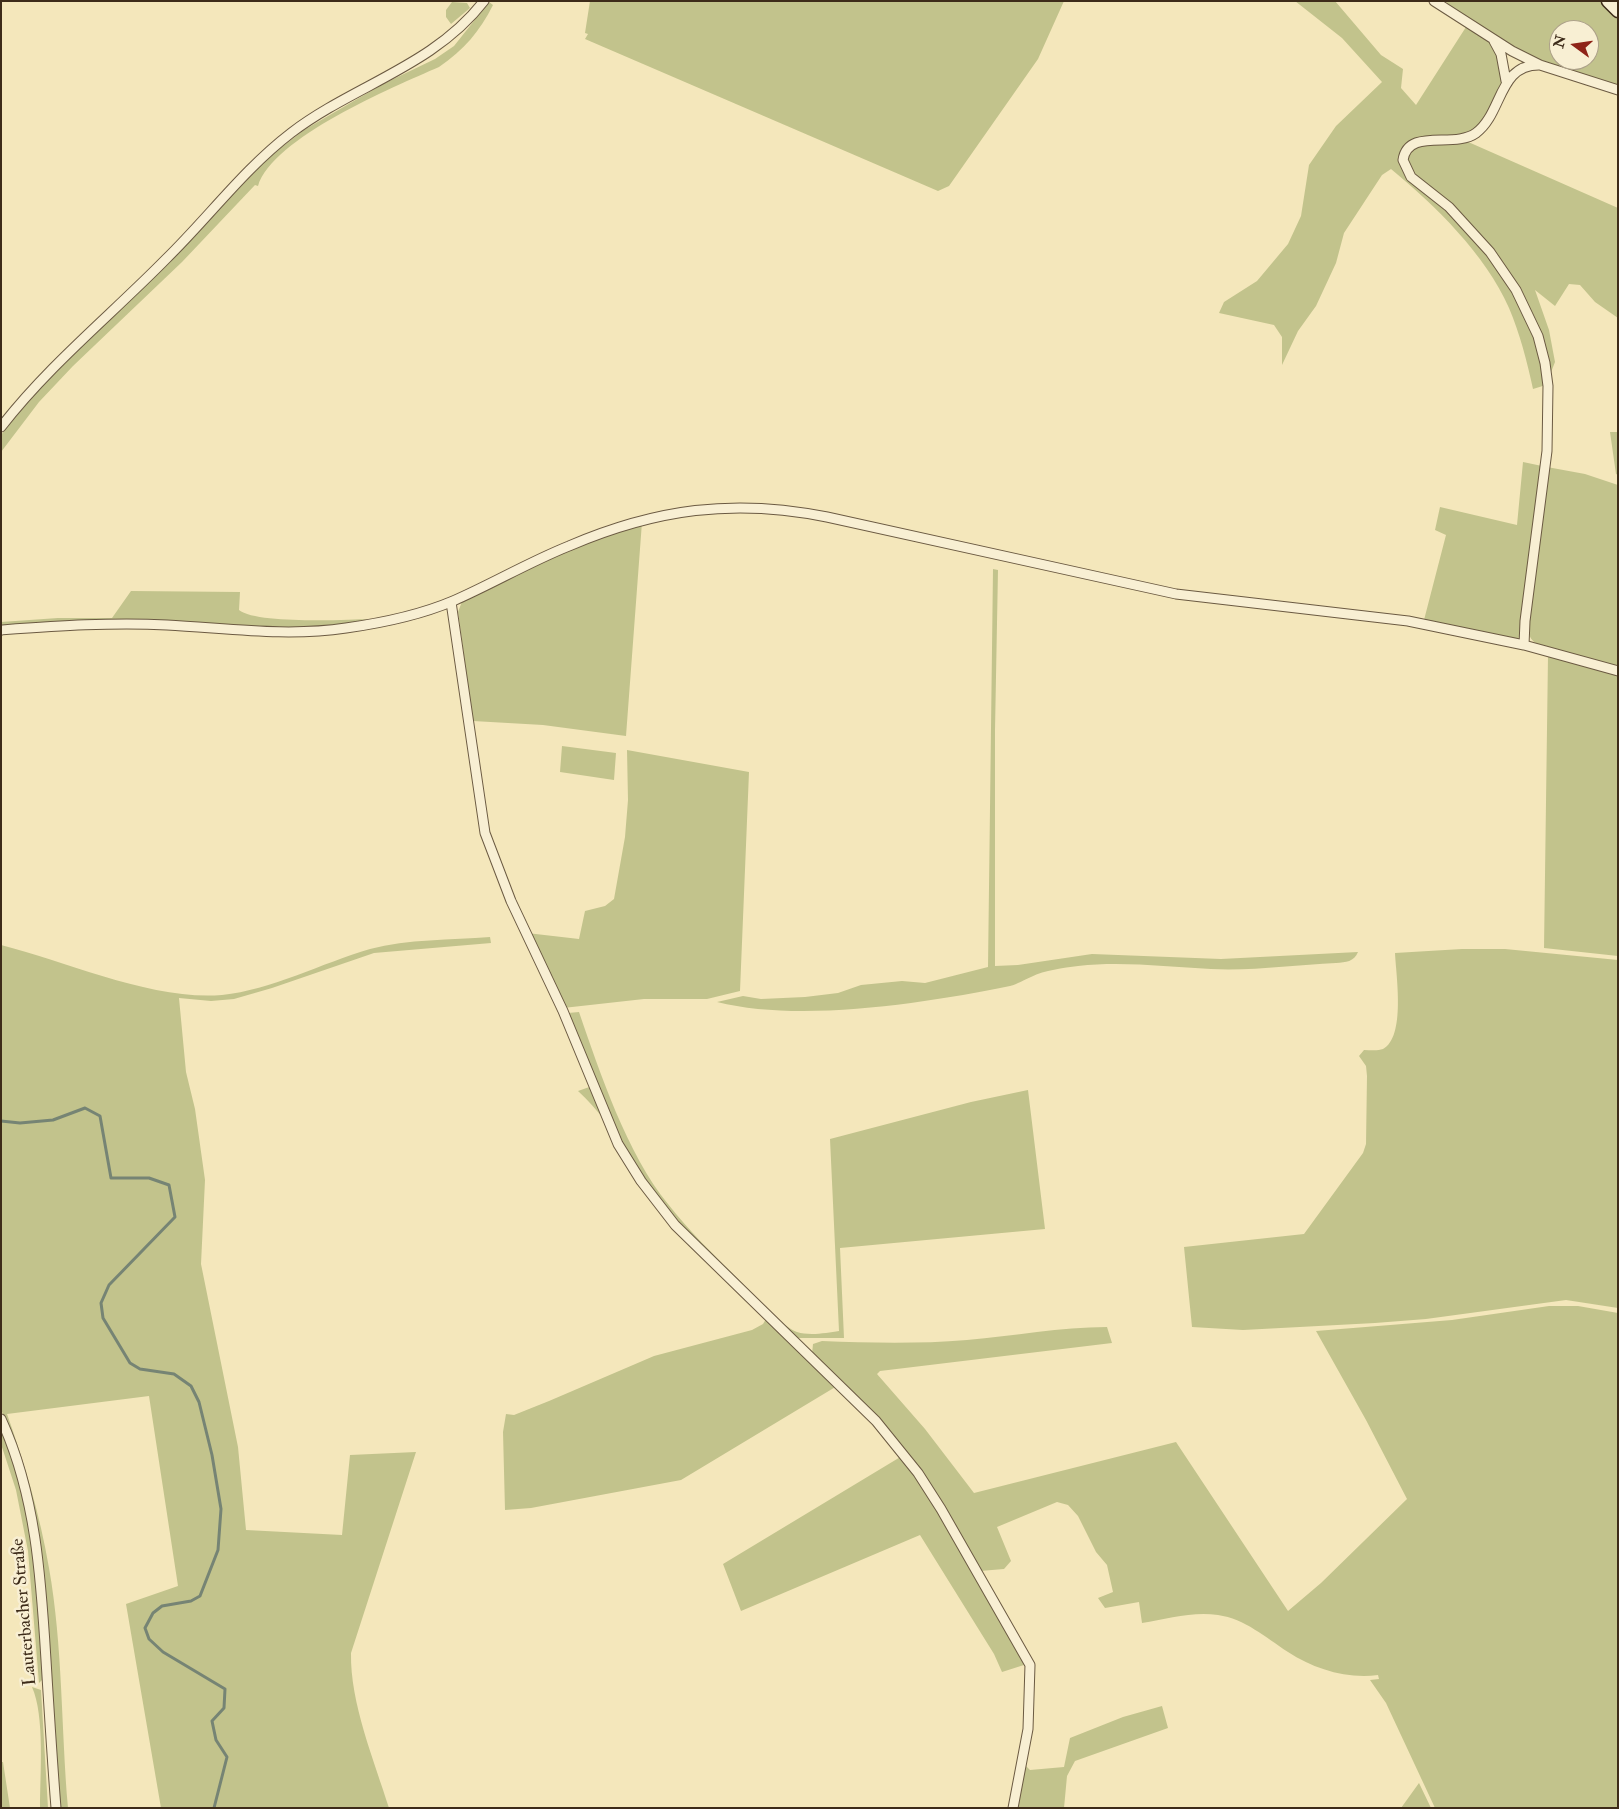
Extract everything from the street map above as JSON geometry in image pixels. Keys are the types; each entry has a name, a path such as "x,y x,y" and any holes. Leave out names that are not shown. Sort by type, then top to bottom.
{"street":[{"path":"1,427 42,379 168,258 273,147 322,112 397,72 440,45 484,1"},
{"path":"1434,1 1492,38 1540,65 1618,90"},
{"path":"1608,1 1618,12"},
{"path":"1492,38 1501,54 1506,81"},
{"path":"1524,645 1525,621 1547,451 1548,402 1545,363 1530,317 1504,270 1465,222 1411,176 1403,160 1409,147 1418,141 1450,142 1475,134 1488,120 1506,81 1519,69 1540,65"},
{"path":"1,630 104,624 169,625 276,633 314,632 385,621 452,602 567,546 659,515 700,509 780,508 827,516 1176,594 1408,620 1524,645 1618,671"},
{"path":"452,602 485,833 511,901 563,1011 618,1144 641,1181 675,1225 876,1422 918,1473 941,1509 1030,1665 1028,1729 1013,1808"},
{"name":"Lauterbacher Straße","path":"1,1419 25,1484 35,1534 43,1614 56,1808"}],"green space":[{"path":"590,1 1064,1 1038,59 949,186 938,191 585,39 588,34 585,33"},
{"path":"1295,1 1335,1 1381,55 1403,69 1401,88 1416,105 1466,27 1483,37 1494,47 1503,68 1500,91 1488,115 1472,132 1455,137 1426,136 1423,142 1466,141 1618,208 1618,318 1595,302 1580,285 1569,284 1555,306 1535,290 1549,330 1555,362 1546,385 1533,389 1513,318 1499,288 1487,269 1442,215 1391,169 1382,175 1344,233 1336,263 1316,306 1298,331 1282,365 1282,337 1274,325 1219,313 1224,302 1257,281 1288,244 1301,216 1309,165 1336,126 1382,82 1342,38"},
{"path":"1447,1 1601,1 1618,18 1618,87 1564,70 1599,70 1599,20 1549,20 1549,64 1500,40 1446,5"},
{"path":"452,2 467,3 470,8 451,24 446,17 446,10"},
{"path":"489,2 493,5 477,32 448,61 336,116 286,150 268,168 258,186 255,185 182,262 73,366 39,402 1,452 1,435 24,405 63,364 145,286 270,156 304,130 383,84 435,59 454,46"},
{"path":"1610,432 1618,432 1618,475 1616,474"},
{"path":"1523,462 1542,466 1520,636 1516,641 1424,620 1446,535 1435,530 1440,507 1517,525"},
{"path":"1547,467 1585,474 1618,485 1618,667 1542,646 1531,639 1528,618"},
{"path":"642,522 626,736 543,725 473,721 458,612 463,599 577,546"},
{"path":"993,569 998,570 995,730 995,966 1018,965 1092,954 1221,959 1358,952 1354,958 1340,963 1242,969 1128,964 1078,966 1042,973 1010,986 940,999 824,1011 786,1011 750,1008 717,1002 743,996 761,999 805,997 838,993 861,985 902,981 925,983 988,967"},
{"path":"131,591 240,592 239,610 248,614 302,620 370,619 306,627 241,627 112,620 1,626 1,622 58,618 112,618"},
{"path":"1548,656 1618,674 1618,956 1544,948"},
{"path":"562,746 616,753 614,780 560,772"},
{"path":"627,750 749,772 740,991 707,999 644,999 563,1008 527,933 579,939 585,911 605,906 614,899 625,837 628,800"},
{"path":"490,937 491,943 374,953 234,999 211,1001 179,998 186,1072 195,1109 205,1180 201,1264 238,1447 246,1530 342,1535 350,1455 416,1452 351,1653 354,1692 370,1751 389,1808 161,1808 126,1604 178,1586 149,1396 7,1414 37,1509 54,1598 68,1808 59,1808 39,1533 28,1482 1,1409 1,945 140,986 168,992 222,995 259,988 370,949 414,942"},
{"path":"1462,949 1505,949 1618,960 1618,1308 1566,1300 1426,1319 1375,1323 1243,1330 1192,1327 1184,1247 1304,1234 1363,1153 1366,1144 1367,1076 1366,1066 1359,1056 1364,1050 1383,1049 1390,1042 1395,1032 1398,990 1395,953"},
{"path":"579,1012 616,1112 627,1137 653,1184 702,1243 766,1308 797,1332 812,1334 839,1331 830,1139 971,1102 1028,1090 1045,1229 840,1248 844,1338 795,1338 673,1219 660,1203 605,1121 578,1091 595,1085 568,1013"},
{"path":"1549,1306 1578,1306 1618,1313 1618,1808 1435,1808 1386,1703 1370,1680 1379,1679 1378,1675 1342,1674 1319,1668 1298,1658 1246,1625 1228,1617 1199,1614 1142,1623 1139,1602 1105,1608 1098,1598 1113,1592 1107,1565 1096,1552 1078,1516 1068,1505 1057,1502 997,1527 1011,1561 1004,1569 980,1571 920,1472 812,1354 813,1344 822,1341 895,1343 949,1341 1072,1328 1107,1327 1112,1343 880,1371 877,1374 925,1429 974,1493 1176,1442 1288,1611 1321,1583 1407,1499 1366,1420 1316,1331 1452,1320"},
{"path":"766,1319 837,1386 681,1480 531,1508 505,1510 503,1432 506,1414 514,1415 654,1356 752,1330 763,1324"},
{"path":"1,1426 21,1489 32,1551 39,1614 43,1679 39,1683 28,1551 16,1490 1,1444"},
{"path":"902,1456 943,1517 1027,1664 1002,1672 994,1654 920,1535 741,1611 723,1564"},
{"path":"32,1687 41,1690 48,1808 40,1808 40,1729 39,1714"},
{"path":"1162,1706 1168,1728 1075,1761 1067,1776 1064,1808 1015,1808 1025,1765 1030,1770 1064,1767 1070,1738 1123,1717"},
{"path":"1,1762 3,1762 10,1808 1,1808"},
{"path":"1419,1783 1431,1808 1401,1808"}],"waterway":[{"path":"1,1121 20,1123 53,1120 85,1108 100,1116 111,1178 149,1178 169,1185 175,1217 109,1285 101,1303 103,1318 130,1363 140,1369 174,1374 191,1386 199,1402 212,1455 221,1509 218,1550 200,1596 191,1601 162,1606 153,1613 145,1628 149,1639 163,1652 225,1689 224,1708 212,1721 216,1740 227,1757 214,1808"}]}
